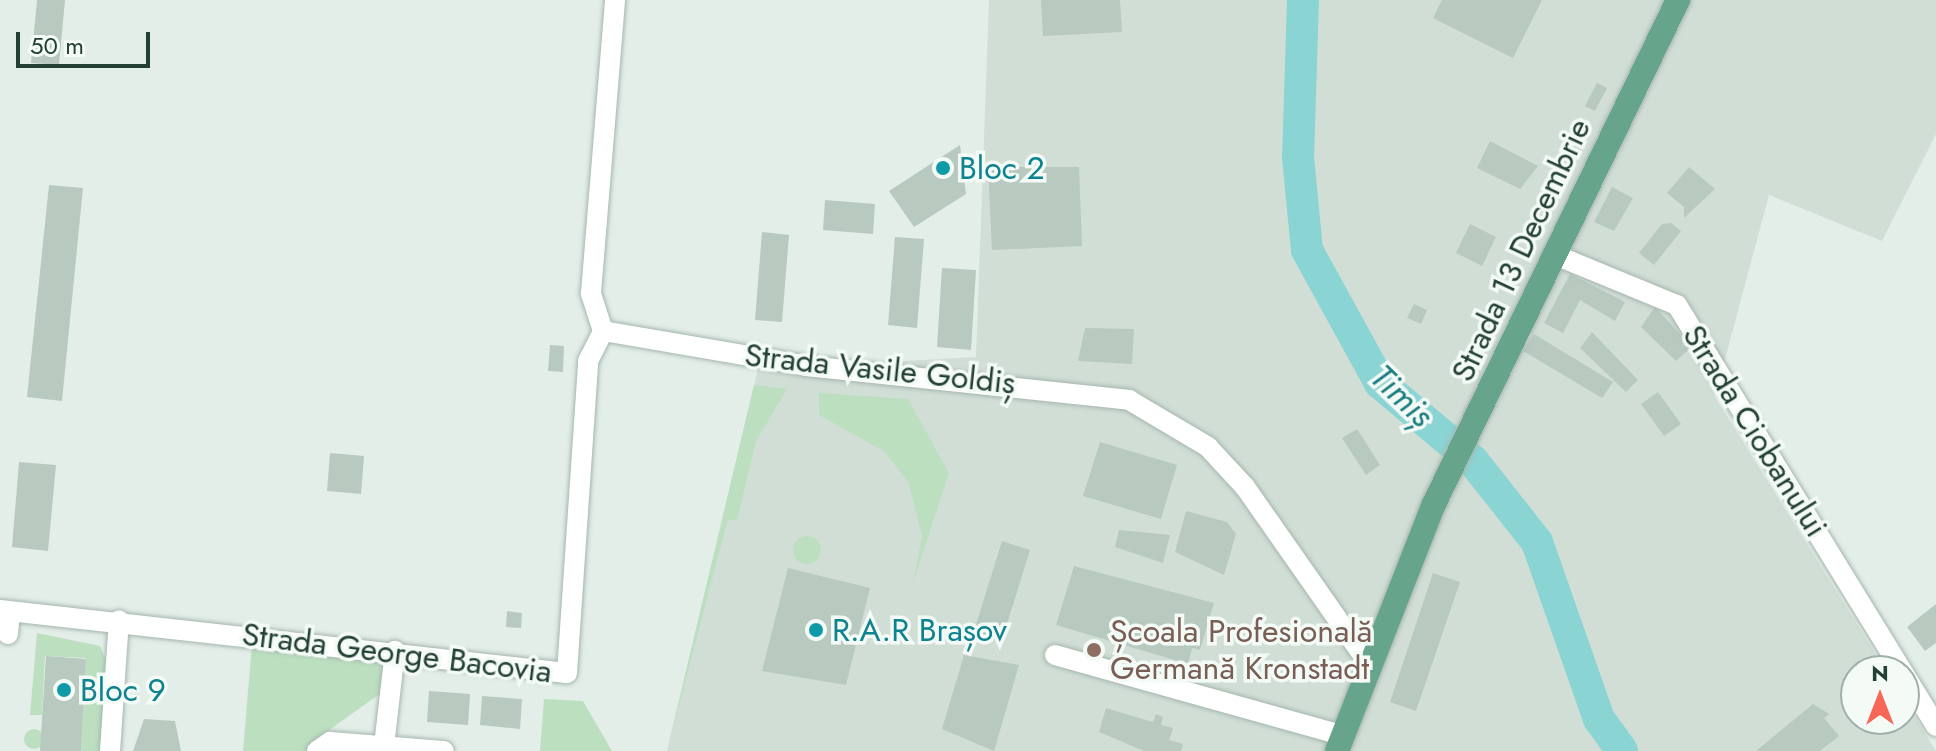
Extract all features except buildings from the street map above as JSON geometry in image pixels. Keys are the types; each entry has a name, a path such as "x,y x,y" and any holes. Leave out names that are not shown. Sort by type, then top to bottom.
{"main road":[{"name":"Strada 13 Decembrie","path":"1339,743 1434,504 1678,0"}],"street":[{"path":"603,331 591,293 615,0"},
{"name":"Strada Ciobanului","path":"1553,254 1677,305 1893,655"},
{"name":"Strada George Bacovia","path":"5,610 395,651 555,675 572,665 588,361 603,331"},
{"name":"Strada Vasile Goldiș","path":"603,331 807,366 1129,400 1208,447 1245,487 1369,664"},
{"path":"5,610 8,634"},
{"path":"110,751 119,620"},
{"path":"384,746 395,651"},
{"path":"1055,655 1339,743"},
{"name":"Strada Ciobanului","path":"1920,700 1936,726"},
{"path":"317,751 330,742 444,751"}],"shaded area":[{"path":"989,0 1936,0 1936,134 1882,241 1769,195 1715,397 1876,655 1840,655 1840,735 1920,735 1920,726 1936,751 667,751 758,369 976,357"}],"green space":[{"path":"754,385 787,389 756,441 737,521 728,519 667,751"},
{"path":"819,393 908,399 949,473 913,583 922,536 909,484 885,452 819,415"},
{"path":"807,536 817,540 821,550 817,560 807,564 797,560 793,550 797,540"},
{"path":"37,633 100,646 106,660 100,751 81,751 86,658 45,656 42,715 30,715"},
{"path":"252,644 388,657 381,693 318,738 311,751 243,751"},
{"path":"544,699 583,701 612,751 540,751"},
{"path":"34,729 41,732 44,739 41,746 34,749 27,746 24,739 27,732"}],"waterway":[{"name":"Timiș","path":"1303,0 1298,157 1307,250 1380,383 1473,461 1537,542 1599,719 1622,751"}],"place":[{"name":"Bloc 2","path":"943,168"},
{"name":"R.A.R Brașov","path":"816,630"},
{"name":"Școala Profesională Germană Kronstadt","path":"1094,650"},
{"name":"Bloc 9","path":"64,690"}]}
